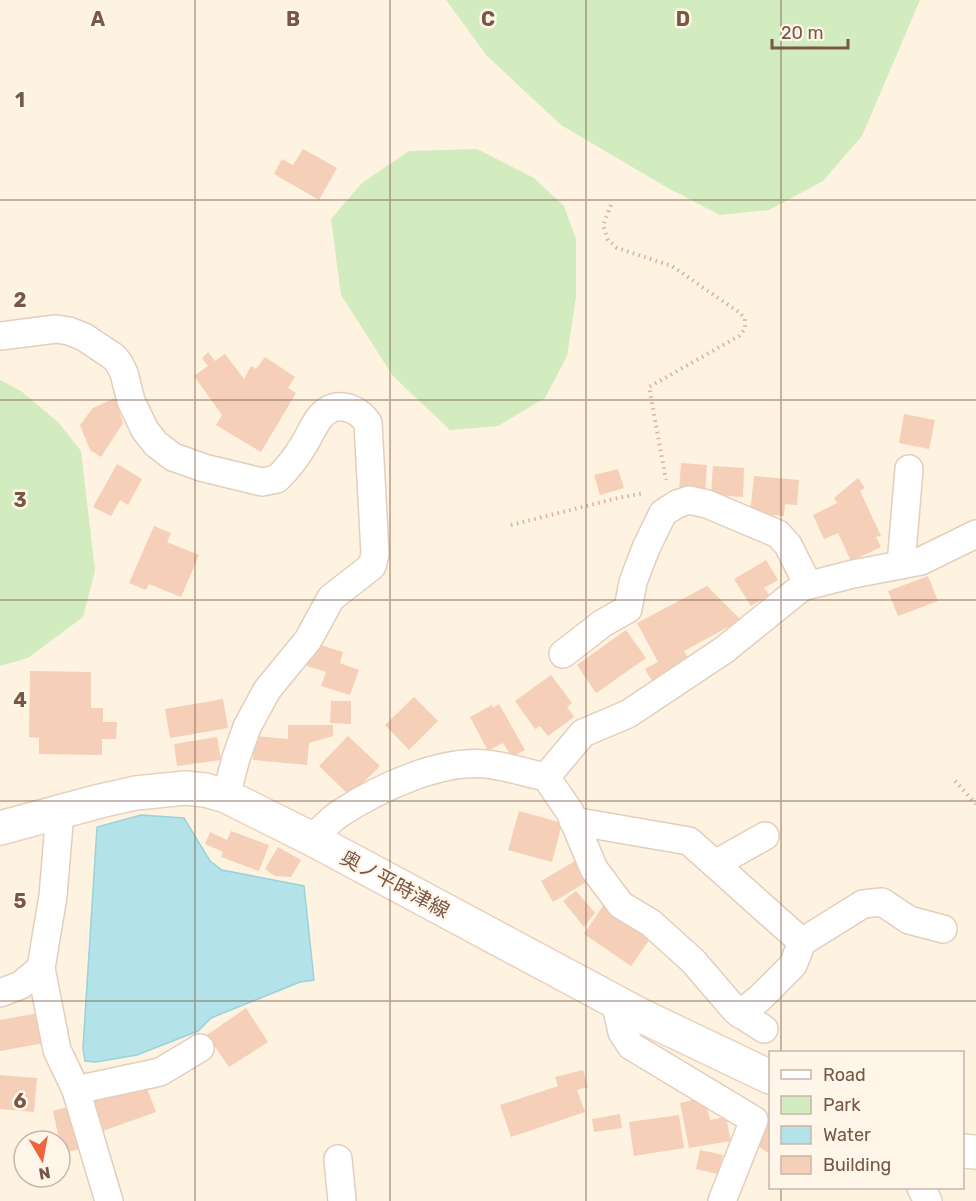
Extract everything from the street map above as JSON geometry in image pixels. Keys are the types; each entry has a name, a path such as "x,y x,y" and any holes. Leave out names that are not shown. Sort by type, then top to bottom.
{"main road":[{"name":"奥ノ平時津線","path":"0,828 136,793 185,788 205,790 226,796 312,839 615,1001 769,1076"}],"street":[{"path":"0,336 56,329 84,337 114,357 119,363 131,401 145,430 156,444 173,457 204,468 262,482 277,479 291,463 325,412 345,407 354,409 368,423 375,554 372,566 331,598 308,640 267,690 248,727 236,758 226,796"},
{"path":"901,565 909,469"},
{"path":"563,654 603,623 628,609 633,582 646,548 670,499 707,504 778,534 788,545 808,585"},
{"path":"546,777 583,733 628,714 724,650 802,586 921,561 976,534"},
{"path":"312,839 338,815 383,790 433,770 459,764 487,764 546,777 570,812 594,869 621,905 651,923 693,961 740,1014 764,1029"},
{"path":"60,812 53,896 41,968 57,1050 76,1090 109,1201"},
{"path":"573,821 689,841 802,942"},
{"path":"715,864 765,836"},
{"path":"740,1014 793,965 802,942 863,904 882,902 909,920 944,929"},
{"path":"0,993 21,985 41,968"},
{"path":"615,1001 622,1032 631,1046 754,1120 722,1201"},
{"path":"76,1090 160,1072 200,1048"},
{"path":"338,1159 342,1201"}],"path":[{"path":"511,525 618,498 670,499 649,387 739,336 745,329 745,319 740,313 672,266 617,248 608,240 603,225 611,205"},
{"path":"955,782 976,804"}],"green space":[{"path":"446,0 920,0 862,136 823,181 769,210 720,215 668,188 561,125 487,56"},
{"path":"477,149 534,178 564,206 576,239 576,297 567,356 545,398 498,426 450,430 393,376 341,295 331,219 362,183 409,151"},
{"path":"0,380 21,391 59,423 81,451 95,571 83,617 28,658 0,666"}],"water":[{"path":"141,815 184,818 210,861 222,870 304,886 314,980 300,982 211,1018 198,1031 137,1055 96,1062 85,1061 83,1048 97,827"}],"building":[{"path":"303,149 337,168 319,200 274,174 282,159 293,165"},
{"path":"208,352 215,361 225,354 244,379 251,366 256,369 265,357 295,377 288,388 296,393 261,452 216,425 222,415 194,376 208,366 202,358"},
{"path":"115,398 123,423 101,457 90,450 80,425 93,408"},
{"path":"904,414 935,420 929,449 899,443"},
{"path":"681,463 707,465 705,493 679,492"},
{"path":"117,464 142,479 128,505 120,500 111,516 93,507"},
{"path":"713,466 744,468 743,497 711,495"},
{"path":"618,469 624,488 600,495 594,475"},
{"path":"754,476 799,480 797,505 785,504 784,516 750,513"},
{"path":"858,478 865,488 860,491 881,536 876,537 881,547 851,561 838,533 824,539 813,515 837,503 834,498"},
{"path":"154,526 171,533 167,542 199,555 181,597 149,584 146,590 129,583"},
{"path":"766,560 778,580 764,588 769,595 751,606 734,579"},
{"path":"928,576 938,601 898,616 888,591"},
{"path":"707,586 741,620 684,651 689,660 652,681 645,669 658,662 637,623"},
{"path":"626,630 646,658 596,693 577,665"},
{"path":"314,643 343,652 340,663 359,670 350,695 321,686 326,672 307,666"},
{"path":"30,671 91,672 91,708 103,708 103,722 117,722 116,739 102,739 102,755 39,754 39,738 29,737"},
{"path":"551,675 572,703 567,707 574,717 548,736 540,726 535,729 515,701"},
{"path":"414,697 438,721 409,750 385,725"},
{"path":"223,699 228,728 170,738 165,709"},
{"path":"331,701 351,701 351,724 330,723"},
{"path":"499,704 525,750 512,757 503,743 488,751 470,717 492,705 493,708"},
{"path":"288,725 333,725 333,736 309,743 307,765 253,760 255,736 288,739"},
{"path":"348,736 380,766 350,796 319,766"},
{"path":"217,737 221,760 177,766 174,744"},
{"path":"519,811 562,823 552,862 508,850"},
{"path":"231,831 269,845 259,871 221,857 223,852 205,844 210,832 227,840"},
{"path":"278,847 301,860 291,877 275,876 265,869"},
{"path":"575,861 588,881 553,902 541,881"},
{"path":"576,891 595,913 584,927 563,901"},
{"path":"605,903 652,936 631,966 584,934"},
{"path":"246,1008 268,1042 229,1067 207,1035"},
{"path":"38,1013 44,1043 0,1051 0,1020"},
{"path":"583,1070 588,1087 577,1090 585,1112 511,1137 500,1105 558,1086 555,1077"},
{"path":"0,1075 37,1078 34,1112 0,1109"},
{"path":"145,1083 156,1112 97,1133 85,1105"},
{"path":"705,1097 710,1120 726,1117 731,1141 689,1148 680,1103"},
{"path":"70,1106 80,1149 72,1151 72,1129 57,1129 53,1111"},
{"path":"620,1114 622,1128 594,1132 592,1119"},
{"path":"679,1115 684,1148 634,1156 629,1122"},
{"path":"765,1123 769,1125 769,1153 753,1143"},
{"path":"700,1150 723,1155 718,1174 696,1169"}]}
